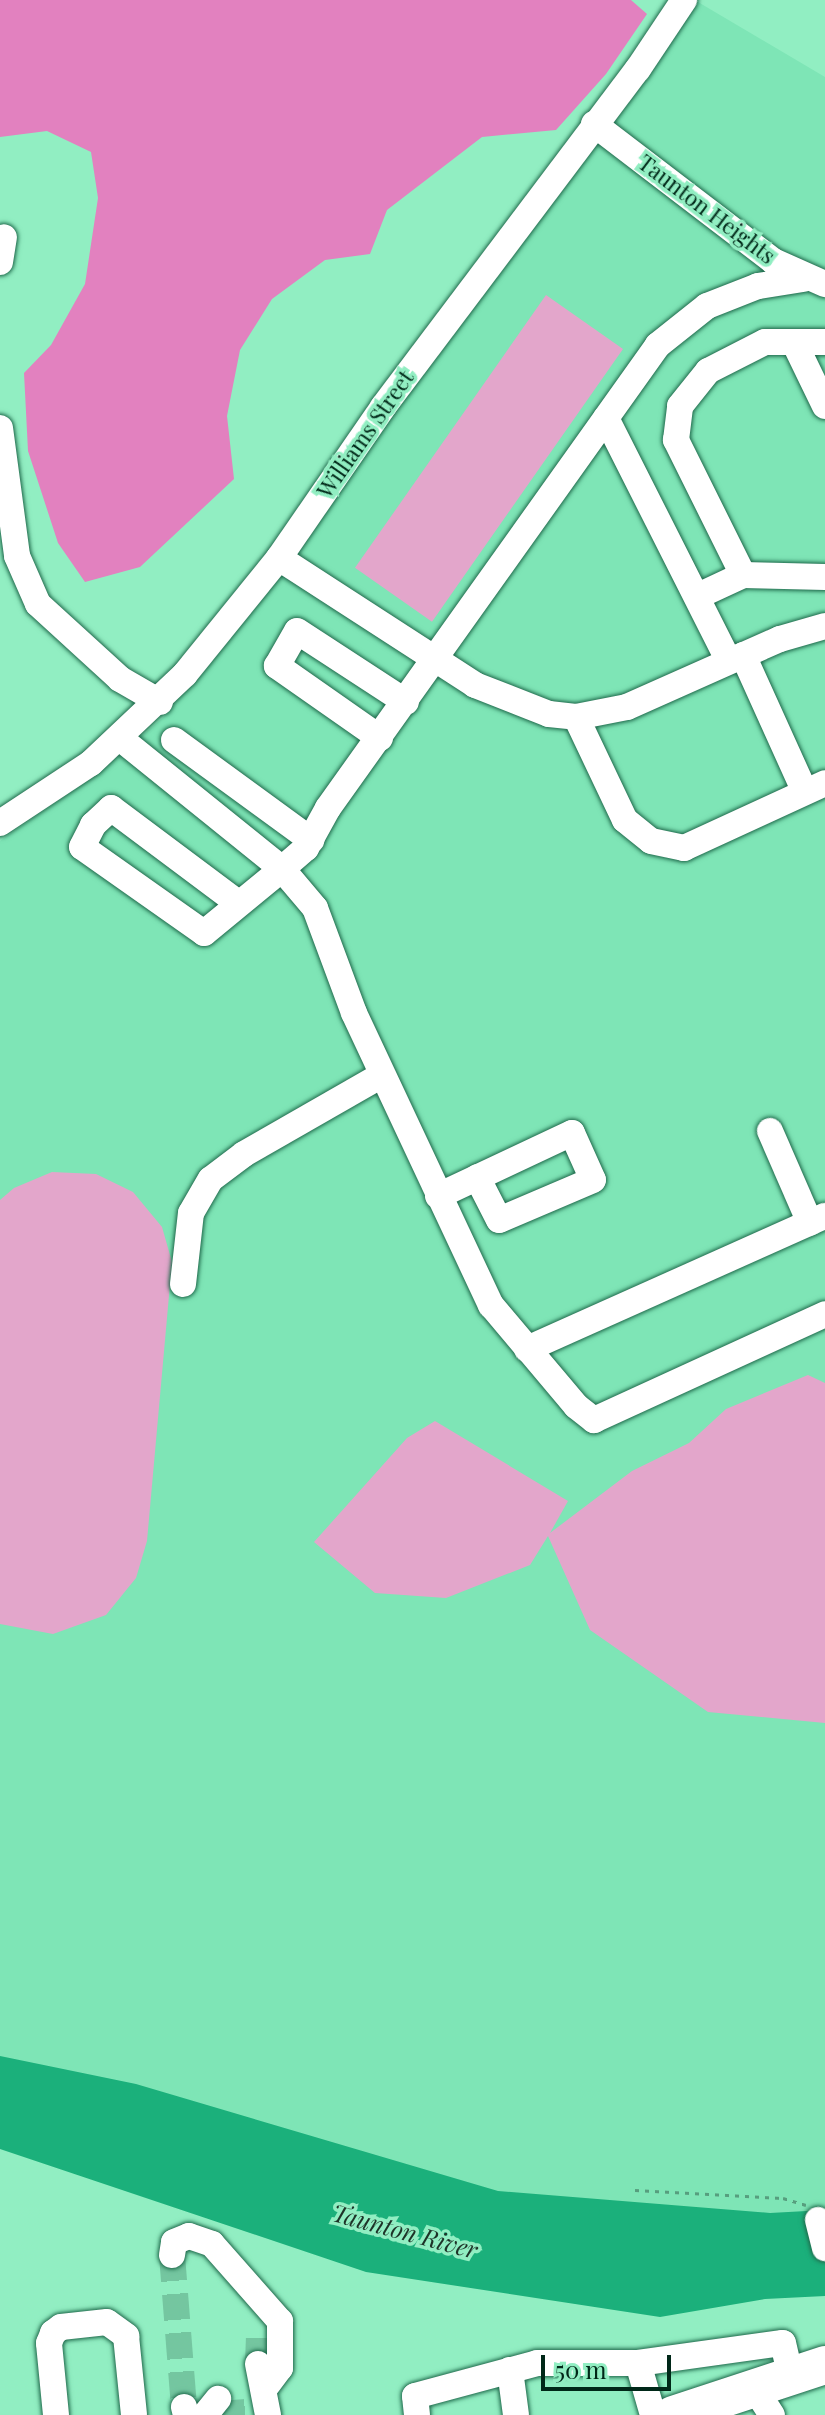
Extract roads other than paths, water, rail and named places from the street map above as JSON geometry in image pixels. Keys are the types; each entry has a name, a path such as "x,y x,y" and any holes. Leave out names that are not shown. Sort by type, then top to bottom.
{"highway":[{"path":"673,2415 764,2402 808,2371"}],"street":[{"name":"Williams Street","path":"0,823 121,739 160,702 279,558 383,407 684,0"},
{"name":"Taunton Heights","path":"594,124 758,250 814,281"},
{"path":"238,903 111,808 93,825 82,847 204,933 282,869 311,840 635,372 681,322 737,293 814,281"},
{"path":"743,575 676,440 680,406 708,371 765,342 825,342"},
{"path":"794,342 825,406"},
{"path":"576,717 625,820 651,841 684,848 815,788 698,596 606,418"},
{"path":"0,428 8,558 38,604 120,679 160,702"},
{"path":"279,558 498,696 549,714 576,717 627,707 736,658 825,626"},
{"path":"698,596 743,575 825,577"},
{"path":"380,738 277,666 297,631 406,702"},
{"path":"121,739 282,869 315,908 382,1075 491,1305 527,1349 594,1420 825,1314"},
{"path":"174,740 311,840"},
{"path":"183,1284 191,1213 211,1179 244,1154 382,1075"},
{"path":"527,1349 818,1219 770,1131"},
{"path":"438,1196 477,1177"},
{"path":"818,2220 825,2248"},
{"path":"172,2255 174,2242 189,2236 227,2255 265,2325 280,2321 280,2368 262,2393"},
{"path":"56,2415 49,2343 53,2333 61,2327 107,2322 126,2336 134,2415"},
{"path":"417,2415 415,2396 537,2363 638,2363 783,2343 808,2371"},
{"path":"638,2363 653,2415"},
{"path":"510,2370 516,2415"}],"water":[{"name":"Taunton River","path":"0,2056 136,2084 498,2191 770,2213 825,2210 825,2296 765,2299 660,2317 366,2272 0,2149"}],"tunnel":[{"path":"172,2255 184,2407"},
{"path":"258,2364 259,2335"},
{"path":"219,2414 250,2412"}]}
